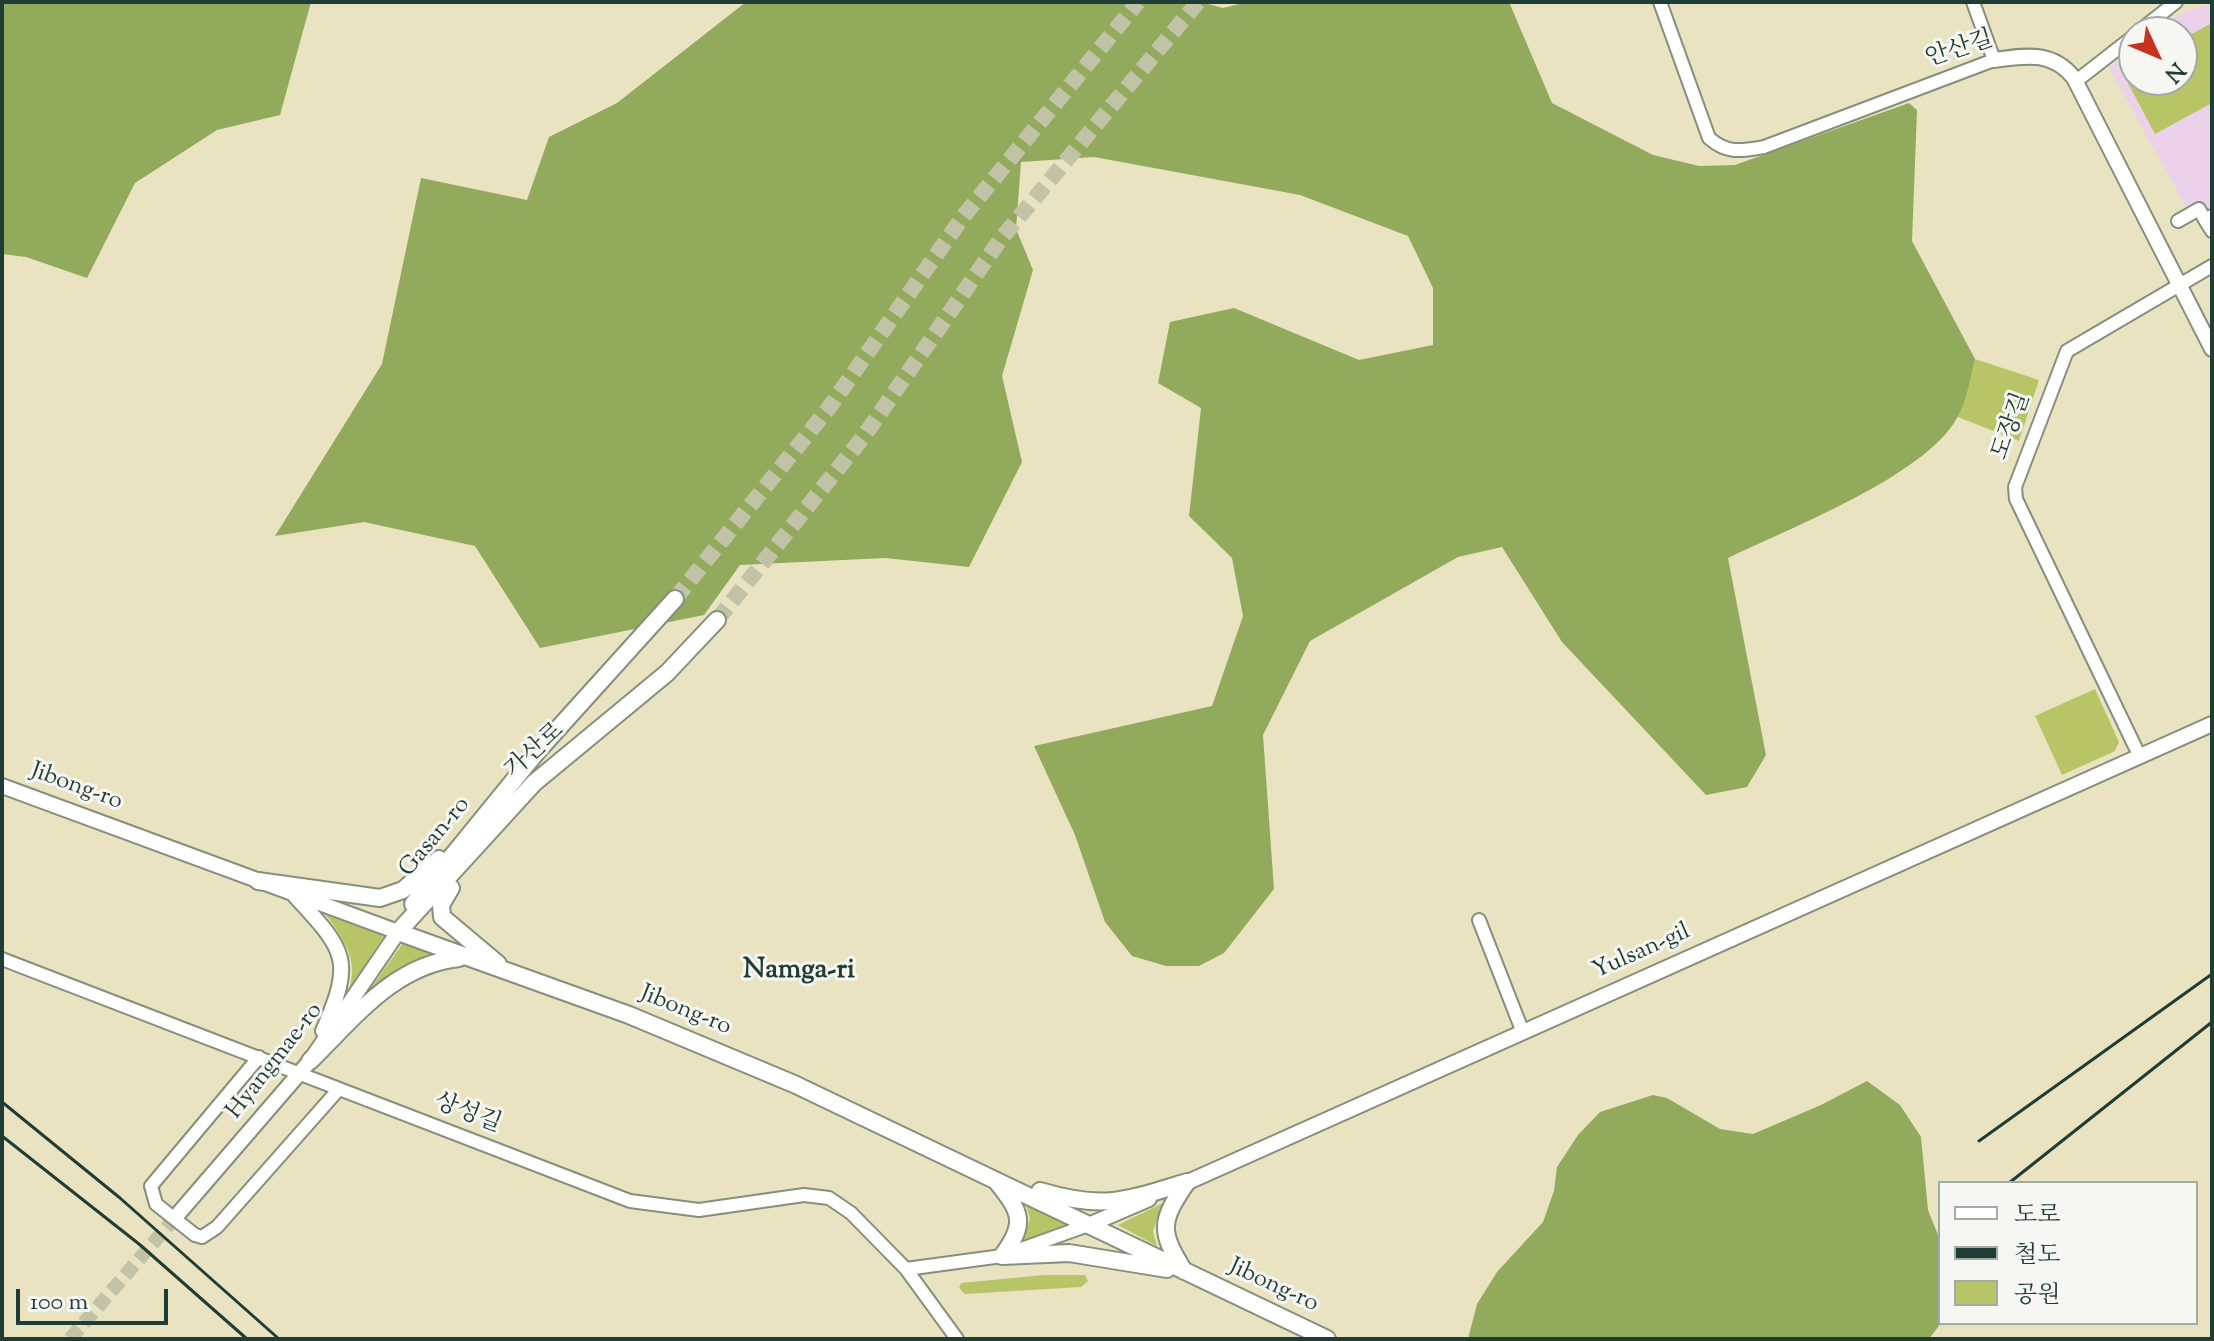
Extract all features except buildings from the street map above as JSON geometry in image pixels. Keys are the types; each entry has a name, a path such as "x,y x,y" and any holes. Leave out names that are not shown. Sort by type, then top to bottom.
{"main road":[{"name":"Gasan-ro","path":"398,932 412,904 490,822 536,753 675,599"},
{"name":"가산로","path":"490,822 667,673 717,620"},
{"path":"258,881 370,898 391,895 414,882 490,822"},
{"path":"490,822 446,894 441,911 454,929 508,973"},
{"name":"Jibong-ro","path":"398,932 629,1015 782,1079 992,1176 1327,1339"},
{"path":"305,1067 387,986 410,970 432,961 465,958"},
{"path":"992,1176 1094,1204 1129,1200 1187,1182"},
{"path":"992,1176 1018,1210 1018,1231 1002,1256"},
{"path":"1185,1272 1167,1243 1165,1232 1173,1202 1187,1182"},
{"path":"1002,1256 1069,1253 1185,1272"}],"street":[{"name":"안산길","path":"1660,2 1709,138 1728,150 1764,147 1994,60 2037,55 2049,58 2067,70 2075,82 2212,349"},
{"path":"1973,2 1994,60"},
{"path":"2158,16 2176,2"},
{"path":"2075,82 2118,48"},
{"path":"2178,221 2199,209 2210,222"},
{"name":"도장길","path":"2140,757 2016,499 2015,487 2067,351 2212,266"},
{"name":"Yulsan-gil","path":"1091,1224 2212,724"},
{"name":"Jibong-ro","path":"2,786 398,932"},
{"path":"292,894 327,931 341,955 343,975 339,995 305,1067"},
{"path":"1479,920 1522,1030"},
{"name":"Hyangmae-ro","path":"179,1213 305,1067 398,932"},
{"name":"상성길","path":"2,959 259,1057 305,1067 339,1089 606,1193 651,1206 699,1210 804,1195 829,1198 851,1213 906,1269 957,1339"},
{"path":"259,1057 154,1179 149,1190 156,1204 195,1235 202,1237 217,1227 339,1089"},
{"path":"906,1269 1002,1256 1091,1224"}],"shaded area":[{"path":"2212,4 2212,208 2208,211 2199,201 2186,207 2125,96 2198,96 2198,16 2178,16"},
{"path":"2118,60 2118,84 2109,68"}],"green space":[{"path":"2,2 311,2 280,115 217,130 135,183 87,278 26,257 2,254"},
{"path":"746,2 1201,2 1223,8 1247,2 1509,2 1552,103 1653,155 1699,166 1735,165 1909,103 1917,110 1912,241 1975,359 1963,405 1940,439 1886,480 1853,499 1728,558 1766,755 1747,787 1706,795 1562,642 1502,547 1458,557 1310,641 1263,735 1274,889 1224,953 1199,966 1166,966 1132,956 1105,922 1075,835 1034,746 1212,706 1243,616 1232,558 1189,516 1201,408 1158,383 1170,322 1234,308 1359,360 1433,345 1433,288 1408,236 1300,195 1094,157 1021,162 1016,229 1033,270 1002,376 1022,462 969,567 885,558 740,565 704,615 540,648 475,546 364,522 275,536 382,364 421,178 527,200 549,137 617,103"},
{"path":"2212,23 2212,103 2155,134 2135,96 2198,96 2198,30"},
{"path":"1975,359 2039,380 2019,441 1958,417"},
{"path":"2095,689 2119,742 2115,751 2062,775 2035,716"},
{"path":"326,915 384,936 349,989 351,959"},
{"path":"403,943 432,953 392,973 366,995"},
{"path":"1867,1081 1900,1105 1921,1137 1928,1210 1938,1235 1940,1325 1929,1339 1468,1339 1477,1304 1497,1272 1543,1222 1554,1191 1557,1167 1578,1135 1600,1112 1653,1095 1667,1098 1720,1129 1753,1134"},
{"path":"1163,1203 1153,1231 1157,1246 1118,1225"},
{"path":"1026,1204 1067,1224 1023,1241 1030,1219"},
{"path":"1044,1275 1085,1275 1088,1281 1081,1287 965,1294 959,1288 961,1283"}],"tunnel":[{"path":"675,599 831,405 962,218 1138,2"},
{"path":"717,620 864,436 1000,240 1198,2"},
{"path":"70,1339 179,1213"}],"railway":[{"path":"1979,1141 2212,974"},
{"path":"2012,1181 2212,1022"},
{"path":"2,1102 120,1198 279,1339"},
{"path":"2,1136 139,1244 247,1339"}],"district":[{"name":"Namga-ri","path":"799,972"}]}
